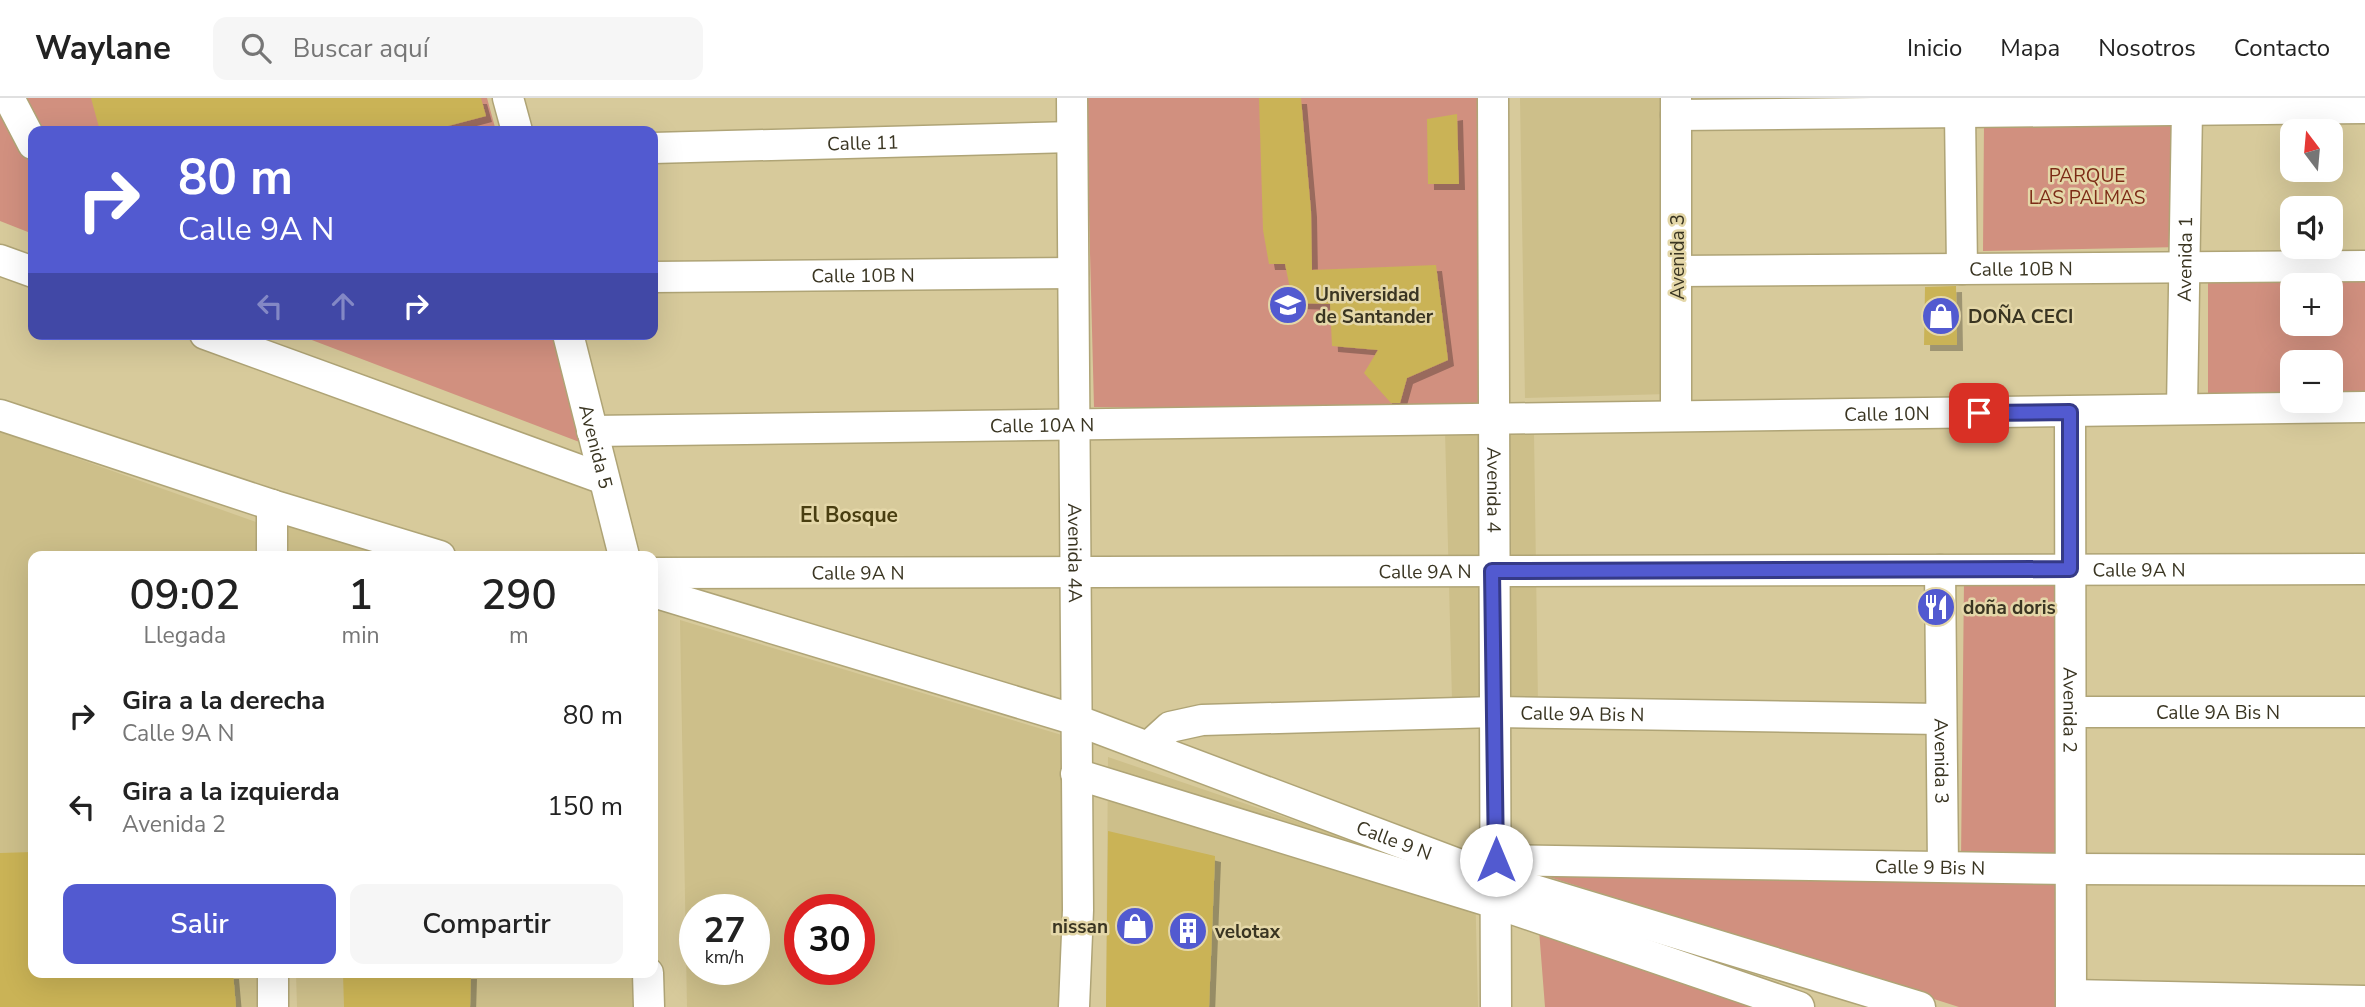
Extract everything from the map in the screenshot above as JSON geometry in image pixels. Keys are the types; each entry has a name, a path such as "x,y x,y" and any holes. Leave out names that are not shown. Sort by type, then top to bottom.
{"street":[{"path":"508,98 512,126"},
{"name":"Avenida 4A","path":"1072,98 1078,911 1074,1007"},
{"name":"Avenida 4","path":"1493,98 1492,571 1496,1007"},
{"path":"19,100 28,128"},
{"path":"1676,106 1960,113 2051,105 2188,110 2365,108"},
{"name":"Avenida 3","path":"1676,106 1676,416"},
{"name":"Avenida 1","path":"2182,408 2188,110"},
{"path":"1960,113 1962,269"},
{"name":"Calle 11","path":"658,148 1072,137"},
{"path":"0,260 28,270"},
{"name":"Calle 10B N","path":"1678,271 2365,266"},
{"name":"Calle 10B N","path":"658,277 1073,273"},
{"path":"222,340 604,479"},
{"name":"Avenida 5","path":"569,340 623,551"},
{"name":"Calle 10N","path":"1493,419 2365,407"},
{"name":"Avenida 2","path":"2070,412 2071,1001"},
{"path":"0,415 272,505 424,551"},
{"name":"Calle 10A N","path":"592,431 1493,419"},
{"path":"272,505 272,551"},
{"name":"Calle 9A N","path":"658,573 2365,569"},
{"name":"Avenida 3","path":"1940,570 1942,867"},
{"name":"Calle 9 N","path":"658,595 1076,720 1495,880 1799,1007"},
{"name":"Calle 9A Bis N","path":"1148,747 1170,727 1185,722 1495,712 1941,719"},
{"name":"Calle 9A Bis N","path":"2071,712 2365,712"},
{"name":"Calle 9 N","path":"1076,774 1495,880 1920,1007"},
{"name":"Calle 9 Bis N","path":"1495,880 1942,867 2365,870"},
{"path":"273,978 273,1007"},
{"path":"648,978 649,1007"},
{"path":"2071,1001 2365,1001"}],"shaded area":[{"path":"1520,98 1666,98 1667,394 1525,398"},
{"path":"0,431 256,522 257,551 28,551 28,978 265,978 266,1007 0,1007"},
{"path":"1445,431 1534,433 1538,704 1452,700"},
{"path":"285,516 414,551 286,551"},
{"path":"680,620 1075,739 1073,1007 687,1007 687,985 770,985 770,894 685,894"},
{"path":"1108,757 1475,882 1478,1007 1106,1007"},
{"path":"296,978 639,978 640,1007 297,1007"}],"green space":[{"path":"0,98 487,98 495,126 28,126 28,232 0,221"},
{"name":"Universidad de Santander","path":"1086,98 1496,98 1498,411 1094,407"},
{"name":"PARQUE LAS PALMAS","path":"2180,123 2181,247 1983,251 1984,124"},
{"path":"2343,280 2365,280 2365,396 2343,396 2343,350 2280,350 2280,397 2208,398 2208,283 2280,282 2280,336 2343,336"},
{"path":"312,340 554,340 582,443"},
{"path":"2069,575 2064,1007 1959,1007 1502,862 1961,860 1964,581"},
{"path":"1539,930 1758,1007 1545,1007"}],"building":[{"path":"91,98 481,98 486,116 448,126 99,126"},
{"path":"1259,98 1301,98 1311,211 1312,270 1436,265 1448,360 1407,378 1400,403 1391,403 1364,373 1378,350 1332,346 1330,304 1293,303 1285,264 1269,264 1263,230"},
{"path":"1457,114 1459,184 1428,184 1427,119"},
{"name":"DOÑA CECI","path":"1956,286 1957,345 1924,345 1925,287"},
{"path":"1108,831 1215,856 1209,1007 1106,1007"},
{"path":"28,852 28,978 233,978 236,1007 0,1007 0,853"},
{"path":"343,978 471,978 470,1007 344,1007"}],"place":[{"name":"Universidad de Santander","path":"1288,305"},
{"name":"DOÑA CECI","path":"1941,316"},
{"name":"doña doris","path":"1936,607"},
{"name":"nissan","path":"1135,926"},
{"name":"velotax","path":"1188,931"}],"district":[{"name":"El Bosque","path":"849,515"}],"route":[{"path":"1496,860 1492,571 2070,569 2070,412 1979,413"}]}
